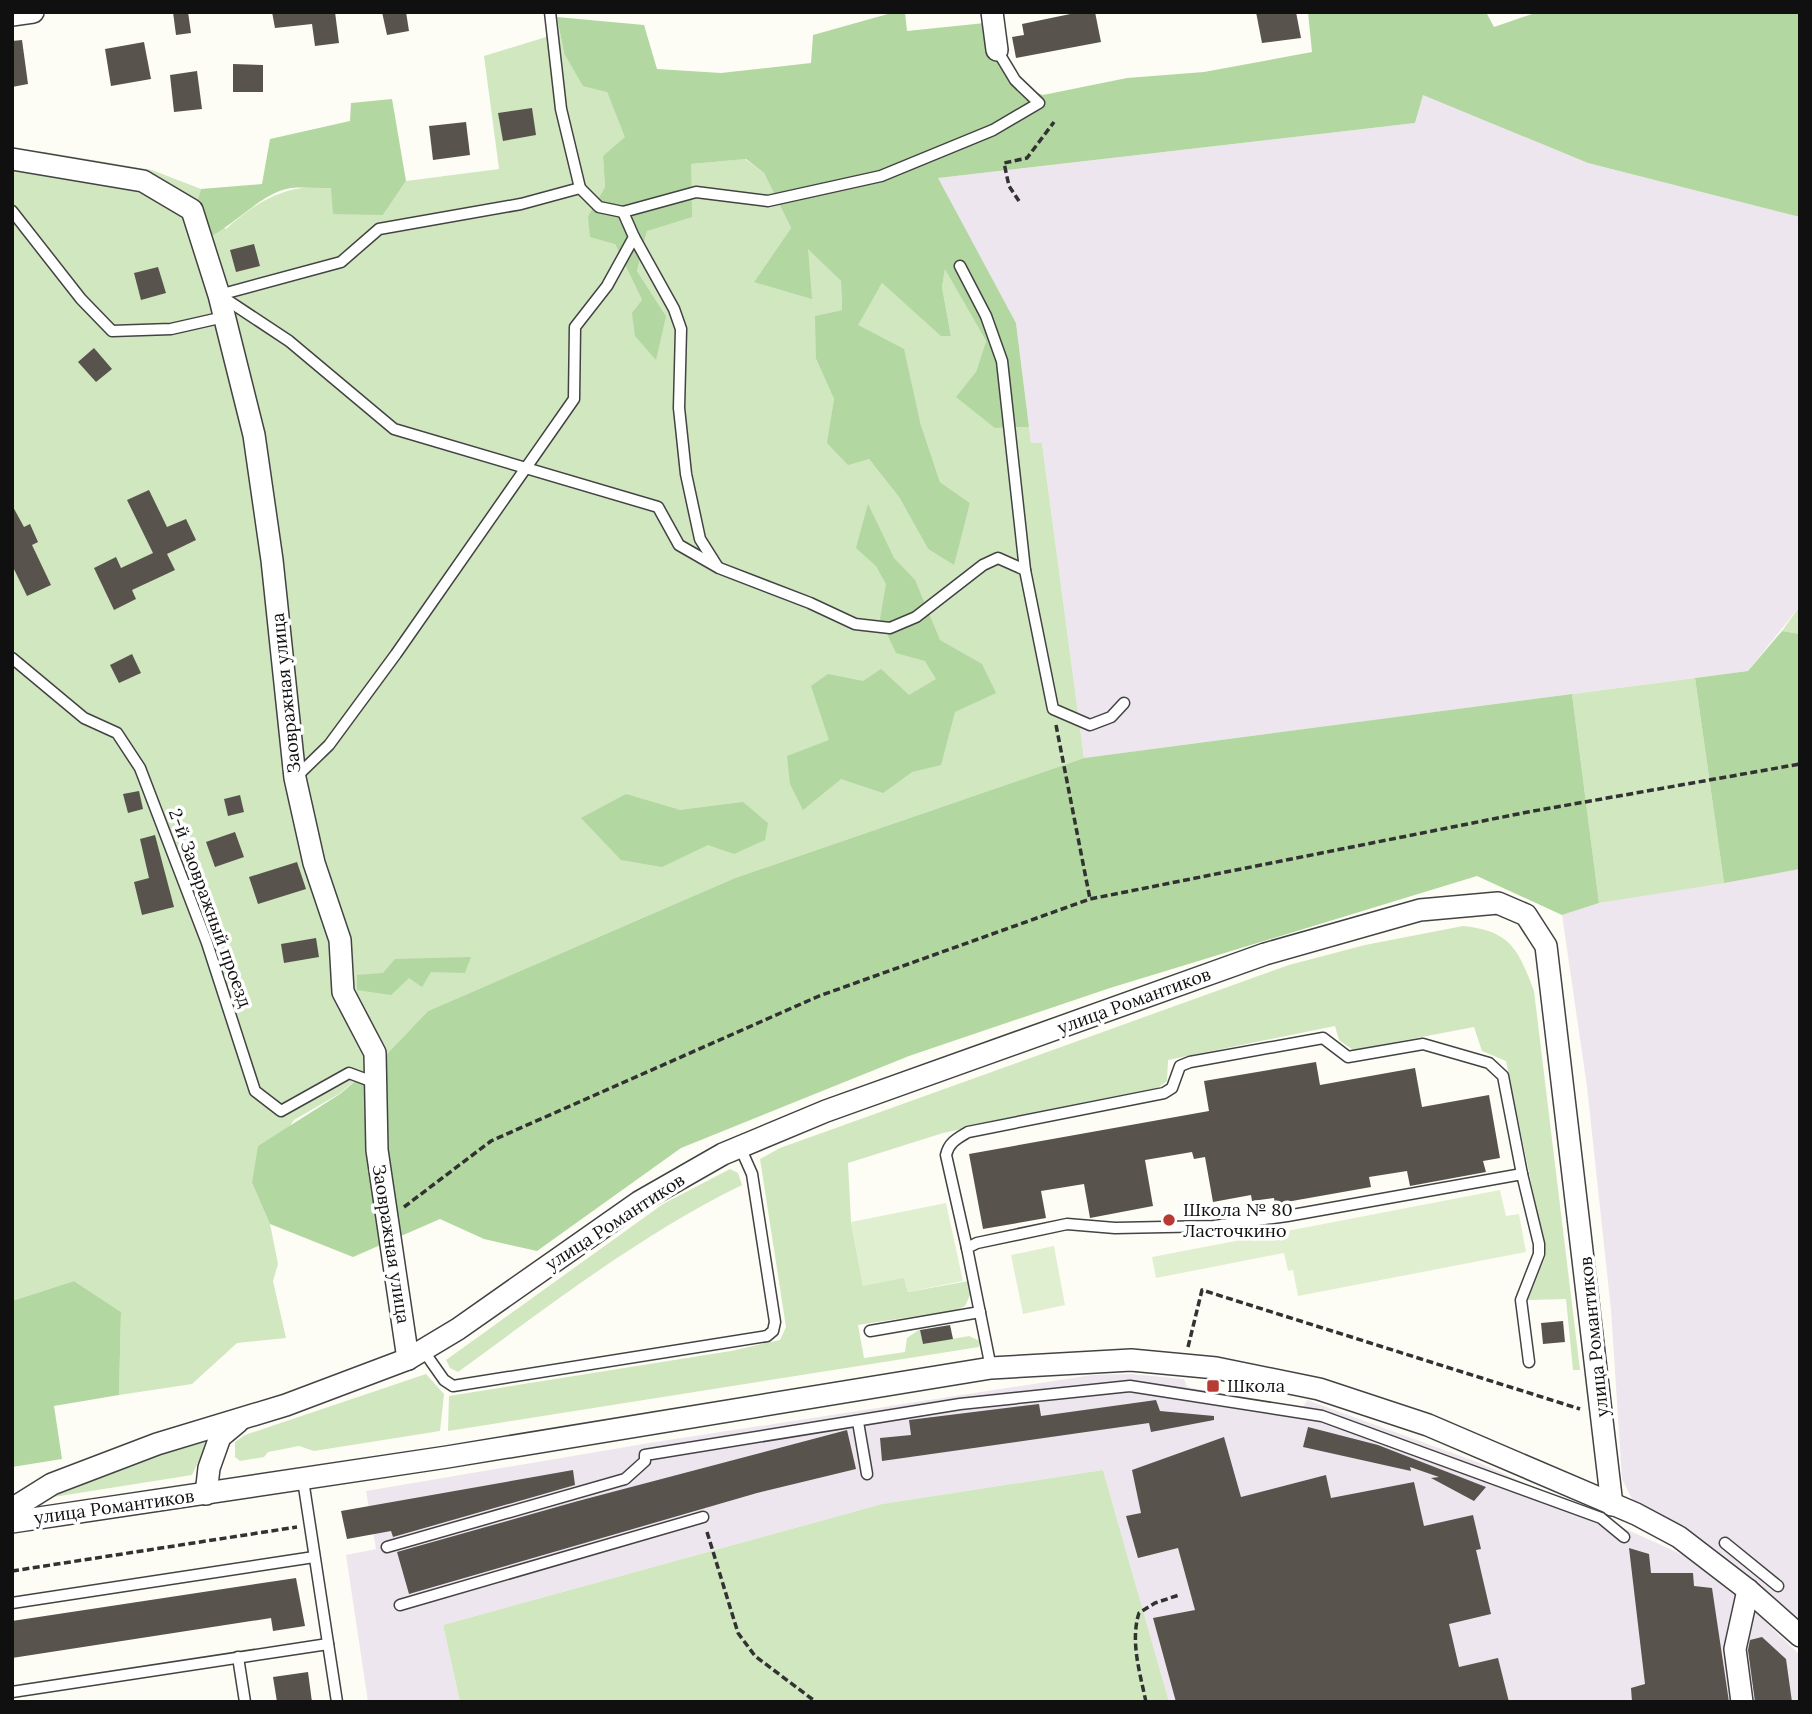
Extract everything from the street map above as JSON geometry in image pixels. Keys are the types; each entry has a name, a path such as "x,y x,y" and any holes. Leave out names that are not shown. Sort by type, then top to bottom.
{"street":[{"path":"12,15 33,12"},
{"path":"992,12 996,50"},
{"name":"Заовражная улица","path":"12,159 143,181 192,210 219,295 254,435 295,779 314,863 340,940 344,992 375,1052 377,1150 386,1221 416,1354"},
{"name":"улица Романтиков","path":"12,1508 52,1484 157,1444 243,1419 416,1354 458,1329 639,1202 740,1147 825,1111 1265,954 1420,910 1498,903 1527,915 1546,946 1612,1505"},
{"name":"улица Романтиков","path":"12,1522 422,1461 991,1368 1131,1360 1216,1368 1319,1389 1428,1425 1612,1505"},
{"path":"206,1494 209,1468 220,1437 243,1419"},
{"path":"1612,1505 1679,1537 1748,1590 1800,1636"},
{"path":"1742,1702 1735,1649 1748,1590"}],"lane":[{"path":"550,12 561,109 580,188 599,207 623,212 696,192 768,201 869,179 993,130 1039,103 1014,80 996,50"},
{"path":"219,295 341,262 379,229 521,204 580,188"},
{"path":"12,211 81,299 112,331 171,329 224,317"},
{"path":"623,212 674,309 681,329 679,408 686,474 700,539 719,568"},
{"path":"295,779 329,745 574,399 575,327 607,286 634,237"},
{"path":"960,266 986,316 1002,361 1025,570 1053,709 1090,724 1111,718 1124,703"},
{"path":"219,295 289,341 394,429 658,507 679,545 719,568 810,603 855,624 890,628 916,617 983,565 998,558 1025,570"},
{"name":"2-й Заовражный проезд","path":"12,658 84,718 117,733 140,768 207,943 255,1091 281,1111 349,1073 376,1083"},
{"path":"991,1368 946,1155 948,1146 968,1132 1164,1093 1172,1088 1180,1066 1190,1062 1322,1038 1348,1057 1423,1044 1489,1063 1503,1076 1539,1244 1539,1254 1521,1300 1529,1362"},
{"path":"416,1354 453,1386 767,1336 773,1331 775,1322 752,1174 740,1147"},
{"path":"967,1248 994,1237 1067,1224 1181,1228 1287,1216 1522,1174"},
{"path":"870,1331 980,1312"},
{"path":"387,1547 625,1479 645,1461 645,1455 973,1403 1130,1386 1322,1416 1601,1518 1624,1537"},
{"path":"858,1422 867,1474"},
{"path":"303,1479 337,1702"},
{"path":"400,1605 703,1517"},
{"path":"1725,1543 1778,1586"},
{"path":"12,1603 314,1557"},
{"path":"12,1692 328,1644"},
{"path":"238,1657 245,1702"}],"path":[{"path":"1018,201 1009,186 1004,163 1027,158 1055,122"},
{"path":"1053,709 1090,900"},
{"path":"386,1221 491,1141 819,996 1090,900 1487,819 1800,764"},
{"path":"1184,1365 1202,1290 1588,1412"},
{"path":"703,1517 738,1633 755,1657 816,1702"},
{"path":"12,1571 310,1525"},
{"path":"1146,1702 1135,1639 1139,1613 1155,1603 1179,1595"}],"shaded area":[{"path":"1423,94 1588,163 1800,217 1800,606 1748,671 1084,758 1042,443 1031,443 1016,323 937,178 1415,123"},
{"path":"1800,869 1800,1622 1635,1505 1622,1479 1611,1310 1587,1087 1562,915 1599,903"},
{"path":"1131,1374 1184,1379 1187,1387 1302,1409 1307,1400 1480,1463 1692,1559 1747,1604 1800,1655 1800,1702 1169,1702 1103,1470 882,1504 443,1625 460,1702 368,1702 346,1555 376,1549 366,1491 649,1443 1092,1375"}],"green space":[{"path":"895,12 905,12 907,31 985,23 1014,75 1032,90 1043,95 1127,78 1204,72 1312,52 1308,12 1486,12 1494,27 1538,12 1800,12 1800,217 1588,163 1423,95 1415,123 938,178 1016,323 1029,427 995,428 956,397 976,372 986,341 945,269 942,287 951,336 941,336 882,283 858,325 904,349 920,422 940,482 970,503 954,565 928,549 899,497 869,459 848,465 827,443 834,399 816,359 815,316 842,310 841,281 808,249 812,299 754,282 791,228 764,173 746,159 691,164 692,217 647,231 637,271 666,316 656,360 635,336 632,313 642,300 615,244 590,237 588,216 605,187 603,156 625,137 607,92 583,86 564,53 557,17 644,25 657,69 721,73 811,63 813,35"},
{"path":"557,17 564,53 607,92 626,138 603,156 605,187 588,216 615,244 642,300 666,316 637,271 647,231 690,175 690,164 745,159 764,173 791,228 754,282 808,248 841,281 842,310 816,316 816,359 834,399 828,443 869,459 899,497 928,549 953,564 970,503 940,482 920,422 857,325 882,283 941,335 951,336 942,287 945,268 986,341 976,372 995,428 1029,427 1031,443 1042,443 1084,758 735,878 428,1011 386,1055 339,1094 294,1120 252,1183 270,1224 278,1264 273,1281 286,1338 237,1343 192,1384 119,1395 121,1312 74,1281 12,1301 12,150 45,152 152,170 201,189 197,207 226,229 249,210 273,196 300,188 336,190 383,215 406,181 499,169 484,56 546,37"},
{"path":"392,99 406,181 383,215 333,214 331,188 291,188 259,202 209,237 196,207 201,189 262,184 270,139 350,121 351,103"},
{"path":"868,504 894,558 915,580 940,640 982,664 996,693 955,712 941,765 912,772 883,793 841,779 803,810 790,784 787,756 829,740 811,686 828,674 863,681 881,669 909,695 936,679 925,661 896,653 880,619 886,584 876,566 856,548"},
{"path":"1800,606 1800,634 1782,631"},
{"path":"1782,631 1800,634 1800,869 1724,883 1695,678 1748,671"},
{"path":"1695,678 1724,883 1599,903 1572,694"},
{"path":"1572,694 1599,903 1562,915 1477,876 1110,988 909,1056 681,1148 537,1251 484,1239 440,1219 353,1257 270,1224 252,1183 258,1146 340,1094 386,1055 428,1011 735,878 1084,758"},
{"path":"626,794 680,810 743,802 768,823 765,840 734,854 708,845 662,867 621,860 581,818"},
{"path":"1463,926 1492,932 1510,945 1523,964 1534,991 1580,1370 1573,1370 1566,1299 1528,1300 1546,1255 1506,1061 1482,1051 1474,1027 1353,1050 1339,1040 1335,1026 1168,1060 1167,1081 1156,1089 943,1133 848,1163 851,1222 863,1285 904,1277 908,1292 969,1281 971,1293 965,1306 956,1310 858,1325 864,1358 905,1352 907,1338 920,1329 923,1344 969,1336 980,1341 979,1347 448,1431 449,1396 731,1351 780,1340 786,1327 760,1159 780,1148 1289,965 1365,945"},
{"path":"471,957 465,973 431,972 422,987 409,978 391,995 357,990 357,975 383,973 395,959"},
{"path":"730,1169 738,1173 742,1185 632,1248 458,1372 450,1368 446,1360 663,1204"},
{"path":"1500,1190 1506,1216 1519,1214 1526,1252 1298,1296 1293,1270 1288,1271 1284,1253 1156,1278 1152,1257"},
{"path":"946,1203 963,1281 908,1292 904,1278 863,1286 851,1222"},
{"path":"1054,1246 1065,1305 1023,1314 1011,1255"},
{"path":"74,1281 121,1312 119,1395 54,1406 62,1459 12,1467 12,1301"},
{"path":"426,1374 444,1394 440,1431 314,1451 299,1446 240,1461 235,1457 235,1442 245,1435"},
{"path":"197,1436 208,1442 192,1475 47,1498 57,1491"},
{"path":"1103,1470 1169,1702 460,1702 443,1625 882,1504"}],"building":[{"path":"173,12 188,12 191,33 176,35"},
{"path":"272,12 335,12 339,43 315,46 312,24 275,28"},
{"path":"382,12 406,12 409,31 387,35"},
{"path":"1080,12 1095,12 1101,42 1016,58 1012,37 1024,35 1022,24"},
{"path":"1256,12 1296,12 1301,38 1262,43"},
{"path":"22,40 28,84 12,87 12,41"},
{"path":"144,42 151,79 111,86 105,49"},
{"path":"233,64 263,65 263,92 233,92"},
{"path":"197,71 202,109 174,112 170,75"},
{"path":"532,108 536,135 503,141 498,113"},
{"path":"466,122 470,155 433,160 429,126"},
{"path":"254,244 260,266 236,272 230,250"},
{"path":"158,267 166,293 141,300 134,273"},
{"path":"94,348 112,369 96,382 78,362"},
{"path":"149,490 167,527 186,519 196,540 167,554 175,570 132,590 136,599 114,610 94,568 116,557 121,568 153,553 127,500"},
{"path":"12,505 24,527 30,524 38,542 32,545 51,585 27,596 12,565"},
{"path":"132,654 141,673 119,683 110,665"},
{"path":"139,791 143,809 128,813 123,794"},
{"path":"240,795 244,812 228,816 224,799"},
{"path":"235,832 244,857 215,867 206,842"},
{"path":"155,835 174,907 142,915 134,882 149,878 140,839"},
{"path":"297,862 306,889 258,904 249,877"},
{"path":"316,938 319,957 284,963 281,944"},
{"path":"1316,1062 1320,1085 1415,1068 1422,1107 1489,1095 1500,1158 1483,1161 1486,1172 1410,1186 1407,1171 1369,1177 1371,1187 1275,1204 1274,1198 1252,1201 1251,1195 1213,1202 1205,1157 1194,1159 1192,1152 1145,1160 1153,1206 1090,1218 1084,1184 1041,1191 1046,1218 983,1229 969,1154 1209,1111 1204,1081"},
{"path":"1563,1321 1565,1342 1543,1344 1541,1323"},
{"path":"950,1325 953,1339 923,1344 920,1330"},
{"path":"1156,1400 1160,1411 1214,1416 1214,1420 1151,1432 1149,1423 882,1461 880,1438 911,1435 909,1420 1039,1404 1041,1416"},
{"path":"1308,1427 1378,1445 1486,1487 1474,1501 1431,1478 1439,1477 1410,1467 1411,1471 1303,1447"},
{"path":"847,1430 856,1469 757,1493 409,1594 397,1552"},
{"path":"1224,1437 1241,1497 1326,1475 1331,1498 1414,1482 1424,1526 1473,1515 1481,1549 1476,1550 1491,1614 1449,1624 1459,1667 1498,1658 1509,1702 1176,1702 1153,1618 1195,1610 1178,1548 1138,1558 1126,1516 1141,1513 1132,1470"},
{"path":"573,1470 575,1485 393,1537 391,1531 347,1539 341,1511"},
{"path":"1629,1548 1649,1554 1651,1573 1693,1573 1694,1586 1712,1588 1729,1702 1632,1702 1631,1688 1645,1684"},
{"path":"296,1578 305,1626 273,1631 271,1618 12,1658 12,1621"},
{"path":"1762,1637 1786,1659 1792,1702 1755,1702 1748,1650 1750,1640"},
{"path":"308,1672 312,1702 277,1702 273,1677"}],"place":[{"name":"Школа № 80 Ласточкино","path":"1169,1220"},
{"name":"Школа","path":"1213,1386"}]}
